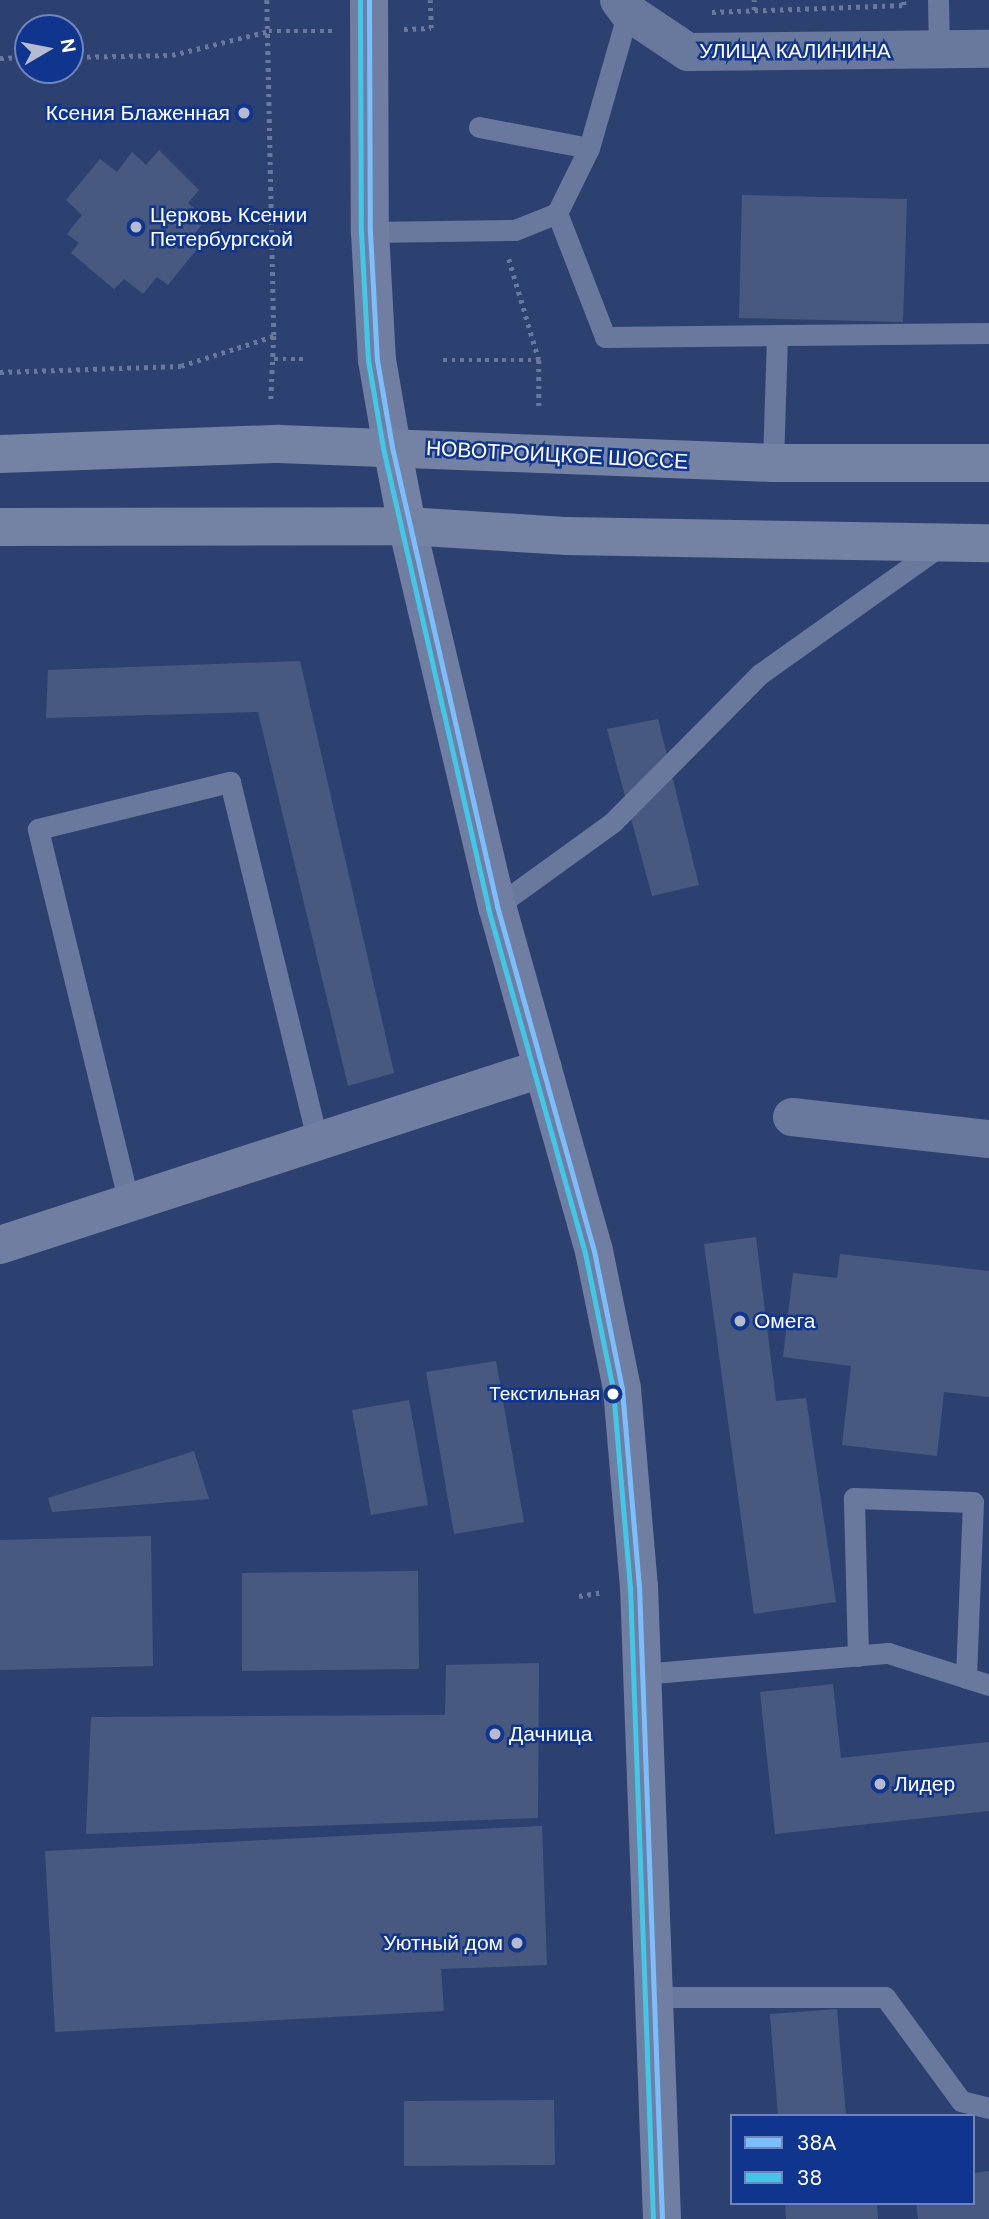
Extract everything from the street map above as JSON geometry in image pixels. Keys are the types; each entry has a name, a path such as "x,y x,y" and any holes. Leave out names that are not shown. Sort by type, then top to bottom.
{"main road":[{"path":"369,0 370,233 377,360 392,447 407,526 498,906 594,1251 622,1389 634,1492 662,2219"},
{"name":"НОВОТРОИЦКОЕ ШОССЕ","path":"0,454 279,444 392,447 541,457 772,463 989,463"},
{"path":"0,527 407,526 568,536 989,543"},
{"path":"0,1245 317,1139 543,1068"}],"street":[{"name":"УЛИЦА КАЛИНИНА","path":"623,6 688,52 989,49"},
{"path":"792,1117 989,1139"}],"lane":[{"path":"937,0 939,50"},
{"path":"370,233 515,230 556,213 589,148 623,6"},
{"path":"479,127 589,148"},
{"path":"556,213 604,337 989,333"},
{"path":"772,463 777,335"},
{"path":"498,906 613,822 760,674 945,542"},
{"path":"129,1203 38,829 230,782 317,1139"},
{"path":"858,1656 854,1498 973,1502 966,1678"},
{"path":"642,1674 888,1653 989,1685"},
{"path":"654,1997 886,1997 961,2101 989,2108"}],"path":[{"path":"267,0 268,213 274,336 271,400"},
{"path":"754,0 754,10"},
{"path":"706,12 904,5 903,0"},
{"path":"84,57 172,55 268,31"},
{"path":"501,231 539,360 539,408"},
{"path":"0,372 181,366 274,336"},
{"path":"274,359 303,359"},
{"path":"443,360 539,360"}],"building":[{"name":"Церковь Ксении Петербургской","path":"159,150 199,190 188,203 206,219 192,237 201,244 168,285 157,277 143,294 124,279 114,289 71,253 79,243 67,234 82,215 66,200 100,159 117,172 132,152 146,165"},
{"path":"742,195 907,199 903,322 739,318"},
{"path":"300,661 394,1073 348,1086 258,712 46,718 48,670"},
{"path":"658,719 699,885 652,896 607,729"},
{"path":"756,1237 776,1401 806,1398 836,1602 754,1614 704,1244"},
{"path":"840,1254 989,1271 989,1397 944,1392 937,1456 842,1445 851,1366 783,1357 793,1273 837,1278"},
{"path":"496,1361 524,1522 454,1534 426,1372"},
{"path":"409,1400 428,1505 371,1515 352,1410"},
{"path":"194,1451 209,1499 52,1512 48,1498"},
{"path":"151,1536 153,1666 0,1670 0,1540"},
{"path":"418,1571 419,1669 242,1671 242,1573"},
{"path":"539,1663 538,1818 86,1834 91,1717 445,1715 446,1665"},
{"name":"Лидер","path":"833,1684 841,1758 989,1742 989,1811 775,1834 760,1692"},
{"path":"542,1826 547,1965 441,1969 444,2011 55,2032 45,1851"},
{"path":"837,2009 846,2114 778,2114 770,2014"},
{"path":"554,2100 555,2165 404,2166 404,2101"},
{"path":"989,2171 989,2219 918,2219 916,2205 975,2205 975,2173"},
{"path":"785,2205 877,2205 878,2219 786,2219"}],"transit line":[{"name":"38","path":"360,0 361,232 368,360 383,448 488,908 585,1253 613,1390 630,1587 653,2219"},
{"name":"38А","path":"369,0 370,232 377,360 392,447 497,906 594,1251 622,1389 639,1586 662,2219"}],"place":[{"name":"Ксения Блаженная","path":"244,113"},
{"name":"Церковь Ксении Петербургской","path":"136,227"},
{"name":"Омега","path":"740,1321"},
{"name":"Текстильная","path":"613,1394"},
{"name":"Дачница","path":"495,1734"},
{"name":"Лидер","path":"880,1784"},
{"name":"Уютный дом","path":"517,1943"}]}
